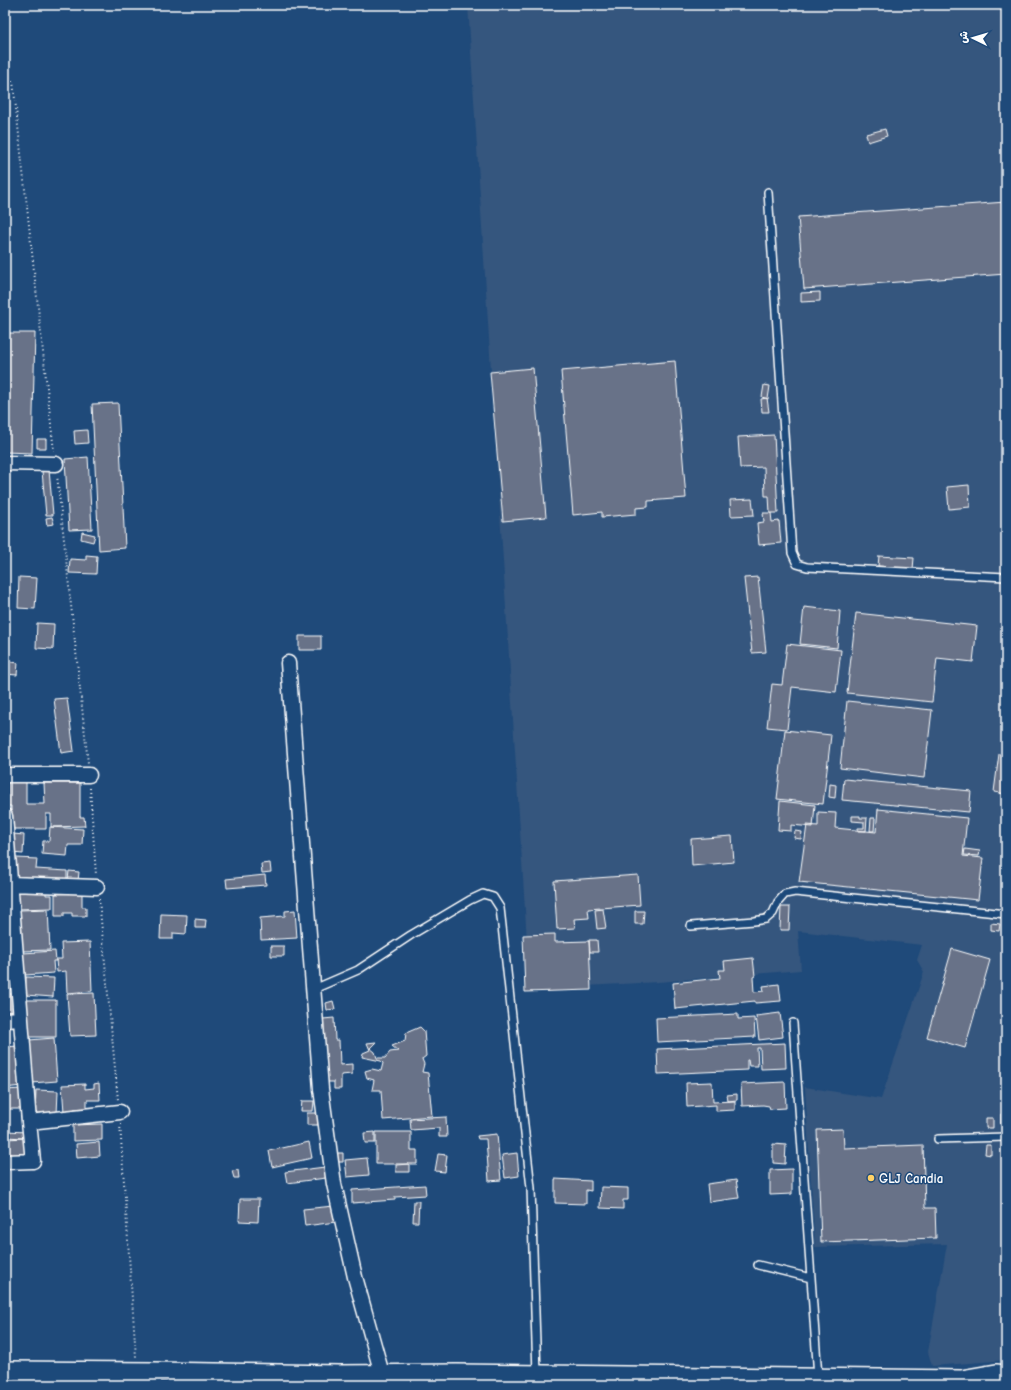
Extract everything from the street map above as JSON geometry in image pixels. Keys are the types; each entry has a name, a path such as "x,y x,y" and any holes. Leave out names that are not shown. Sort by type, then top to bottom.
{"street":[{"path":"5,463 56,464"},
{"path":"288,663 322,1089 334,1184 355,1277 382,1374"},
{"path":"5,775 89,775"},
{"path":"5,816 33,1161 5,1162"},
{"path":"10,884 97,887"},
{"path":"5,1020 21,1019"},
{"path":"29,1122 120,1112"},
{"path":"5,1371 43,1379 148,1376 339,1380 382,1374 457,1379 537,1376 556,1380 651,1381 818,1379 957,1383 998,1378"}],"lane":[{"path":"768,192 792,553 797,564 807,567 1006,577"},
{"path":"691,926 766,920 773,913 778,902 785,894 796,892 1006,914"},
{"path":"314,989 358,970 412,935 470,900 483,894 493,897 500,908 531,1188 537,1376"},
{"path":"793,1023 818,1379"},
{"path":"938,1139 1006,1137"},
{"path":"758,1265 811,1278"}],"path":[{"path":"14,81 89,775 97,887 148,1376"}],"shaded area":[{"path":"468,5 1006,5 1006,1360 932,1366 928,1352 947,1244 815,1247 805,1087 881,1099 924,972 917,960 922,945 798,931 801,970 658,982 530,989"}],"building":[{"path":"885,129 887,136 868,142 866,134"},
{"path":"1006,202 1006,274 804,289 798,217"},
{"path":"820,292 820,301 801,302 801,293"},
{"path":"5,333 35,333 32,453 5,452"},
{"path":"675,361 686,498 648,501 648,507 636,508 636,514 602,517 602,512 573,515 561,371"},
{"path":"533,368 546,517 503,521 490,372"},
{"path":"764,385 770,386 768,399 762,397"},
{"path":"767,398 769,412 762,412 761,399"},
{"path":"118,403 125,548 99,550 92,404"},
{"path":"87,430 88,443 75,444 74,431"},
{"path":"774,435 778,513 770,513 769,496 765,496 764,467 740,468 738,437"},
{"path":"37,439 46,439 46,448 37,448"},
{"path":"88,457 92,529 69,530 65,459"},
{"path":"49,470 53,515 46,515 42,471"},
{"path":"969,485 970,507 949,509 947,487"},
{"path":"752,499 754,515 731,516 730,500"},
{"path":"763,513 771,513 772,522 779,521 781,543 759,545 757,523 764,522"},
{"path":"52,517 54,524 47,525 46,518"},
{"path":"82,532 95,535 93,542 81,539"},
{"path":"86,555 97,556 96,574 69,573 70,559 86,560"},
{"path":"879,556 914,558 913,569 878,566"},
{"path":"19,577 37,578 35,609 18,608"},
{"path":"758,577 766,652 752,653 744,578"},
{"path":"804,607 840,611 837,648 800,644"},
{"path":"856,613 977,626 973,662 937,658 932,702 847,693"},
{"path":"37,623 54,624 53,649 36,648"},
{"path":"299,636 321,636 321,650 299,650"},
{"path":"787,644 841,650 836,692 792,687 787,729 767,727 772,684 782,685"},
{"path":"6,661 18,663 17,675 5,674"},
{"path":"67,698 74,751 61,753 54,699"},
{"path":"847,701 932,710 924,778 840,768"},
{"path":"785,730 831,735 823,804 777,799"},
{"path":"999,754 1006,755 1006,794 994,792"},
{"path":"844,779 971,791 969,812 842,800"},
{"path":"8,781 26,781 26,804 45,804 44,783 80,783 80,817 84,817 85,826 51,827 51,814 46,814 46,829 11,829 11,806 8,806"},
{"path":"830,784 836,785 835,798 829,797"},
{"path":"780,801 815,805 813,827 791,825 791,831 778,830"},
{"path":"878,809 967,818 963,856 983,858 978,900 799,882 807,825 818,826 818,812 836,813 835,828 876,832"},
{"path":"852,816 867,818 866,831 858,831 858,828 864,828 864,822 852,821"},
{"path":"871,818 875,818 874,831 870,831"},
{"path":"50,827 83,829 82,845 68,845 67,856 42,854 43,841 49,841"},
{"path":"795,831 802,832 801,839 794,838"},
{"path":"13,834 24,835 23,854 12,853"},
{"path":"732,836 734,862 692,866 691,839"},
{"path":"965,849 980,851 979,856 964,855"},
{"path":"16,858 37,859 36,869 67,871 67,881 15,879"},
{"path":"270,863 271,872 262,873 261,864"},
{"path":"69,871 79,872 78,881 68,880"},
{"path":"265,875 266,885 227,888 226,879"},
{"path":"638,875 640,905 588,909 589,918 574,919 575,928 557,929 554,881"},
{"path":"46,887 46,895 52,895 52,908 18,909 17,890"},
{"path":"82,893 82,907 86,907 86,916 72,916 72,913 64,913 64,916 55,916 55,894"},
{"path":"781,907 790,907 789,930 780,930"},
{"path":"48,909 50,950 22,951 20,910"},
{"path":"603,909 606,928 597,929 595,910"},
{"path":"295,910 297,938 261,940 260,918 285,916 285,911"},
{"path":"635,911 644,911 643,924 635,924"},
{"path":"161,914 187,915 186,934 173,933 173,939 160,939"},
{"path":"195,919 206,920 205,928 195,928"},
{"path":"991,923 1000,924 999,931 991,930"},
{"path":"555,934 555,942 589,941 591,990 525,992 523,935"},
{"path":"589,940 597,940 598,952 590,952"},
{"path":"90,942 92,991 67,993 66,971 57,972 56,959 62,959 61,943"},
{"path":"271,946 284,946 284,956 271,956"},
{"path":"952,949 990,960 965,1048 927,1037"},
{"path":"55,951 56,961 53,961 54,973 25,975 23,953"},
{"path":"753,958 755,976 753,977 754,992 764,991 763,986 779,984 781,1001 755,1003 755,1001 675,1009 673,983 720,978 719,970 725,970 724,961"},
{"path":"5,969 14,969 14,989 5,989"},
{"path":"26,977 54,978 53,997 25,995"},
{"path":"94,993 96,1035 70,1036 67,994"},
{"path":"5,994 12,994 12,1012 5,1012"},
{"path":"27,1000 56,1000 56,1037 27,1037"},
{"path":"333,1001 335,1009 327,1010 326,1003"},
{"path":"780,1013 783,1037 759,1040 756,1016"},
{"path":"738,1014 738,1019 754,1018 755,1037 657,1042 656,1018"},
{"path":"334,1018 335,1040 339,1040 340,1065 352,1064 352,1074 341,1075 341,1089 334,1089 334,1082 326,1082 323,1019"},
{"path":"420,1027 424,1031 426,1056 422,1059 424,1064 422,1072 428,1073 432,1116 383,1120 381,1090 372,1090 374,1080 367,1078 365,1071 372,1069 381,1071 383,1063 381,1061 362,1057 363,1053 370,1050 367,1043 376,1042 370,1048 375,1052 377,1058 385,1058 390,1052 398,1051 392,1046 405,1041 406,1033"},
{"path":"54,1038 57,1081 32,1083 29,1040"},
{"path":"785,1043 786,1068 761,1069 760,1048 757,1048 758,1066 749,1066 747,1060 747,1070 658,1074 657,1049"},
{"path":"18,1046 21,1086 5,1088 5,1047"},
{"path":"712,1082 713,1102 735,1101 735,1110 716,1111 716,1105 687,1107 686,1083"},
{"path":"785,1082 786,1108 770,1109 769,1106 763,1105 742,1106 741,1084"},
{"path":"99,1083 100,1100 87,1100 87,1108 74,1109 74,1111 64,1112 62,1085 85,1084 85,1089 94,1088 94,1084"},
{"path":"22,1089 22,1109 5,1109 5,1090"},
{"path":"36,1090 58,1091 57,1114 35,1113"},
{"path":"737,1094 737,1100 728,1101 727,1095"},
{"path":"302,1101 314,1101 313,1111 301,1111"},
{"path":"307,1113 317,1113 318,1125 307,1125"},
{"path":"1001,1114 1006,1114 1006,1125 1001,1125"},
{"path":"5,1116 7,1116 6,1131 26,1132 25,1138 5,1137"},
{"path":"446,1117 447,1137 439,1137 439,1128 411,1130 410,1119"},
{"path":"986,1118 993,1118 993,1128 986,1128"},
{"path":"102,1124 102,1140 73,1141 73,1125"},
{"name":"GLJ Candia","path":"843,1129 844,1148 923,1145 925,1208 935,1208 936,1238 821,1242 817,1130"},
{"path":"375,1132 375,1143 365,1143 364,1133"},
{"path":"376,1132 411,1132 411,1150 417,1150 417,1164 376,1164"},
{"path":"497,1134 501,1180 489,1181 486,1139 478,1139 477,1136"},
{"path":"27,1138 28,1154 5,1155 5,1139"},
{"path":"99,1142 100,1156 77,1158 76,1144"},
{"path":"309,1142 312,1158 272,1167 269,1151"},
{"path":"773,1144 786,1145 785,1164 773,1163"},
{"path":"986,1145 991,1145 991,1155 985,1154"},
{"path":"336,1153 343,1153 343,1162 337,1162"},
{"path":"517,1153 519,1176 505,1178 502,1155"},
{"path":"438,1154 447,1155 445,1172 435,1171"},
{"path":"367,1158 369,1175 347,1177 345,1160"},
{"path":"409,1164 409,1172 396,1172 396,1165"},
{"path":"325,1167 326,1178 287,1183 285,1172"},
{"path":"792,1169 792,1194 770,1195 770,1170"},
{"path":"238,1170 239,1178 234,1178 232,1171"},
{"path":"555,1179 591,1181 591,1191 586,1190 586,1204 555,1203"},
{"path":"736,1180 739,1198 709,1202 707,1184"},
{"path":"425,1185 426,1195 395,1197 395,1200 352,1203 352,1190"},
{"path":"601,1187 628,1188 628,1200 623,1200 623,1209 600,1208"},
{"path":"240,1199 259,1199 258,1222 239,1221"},
{"path":"414,1201 419,1201 418,1222 413,1222"},
{"path":"334,1206 336,1222 305,1226 303,1209"}],"place":[{"name":"GLJ Candia","path":"871,1178"}]}
